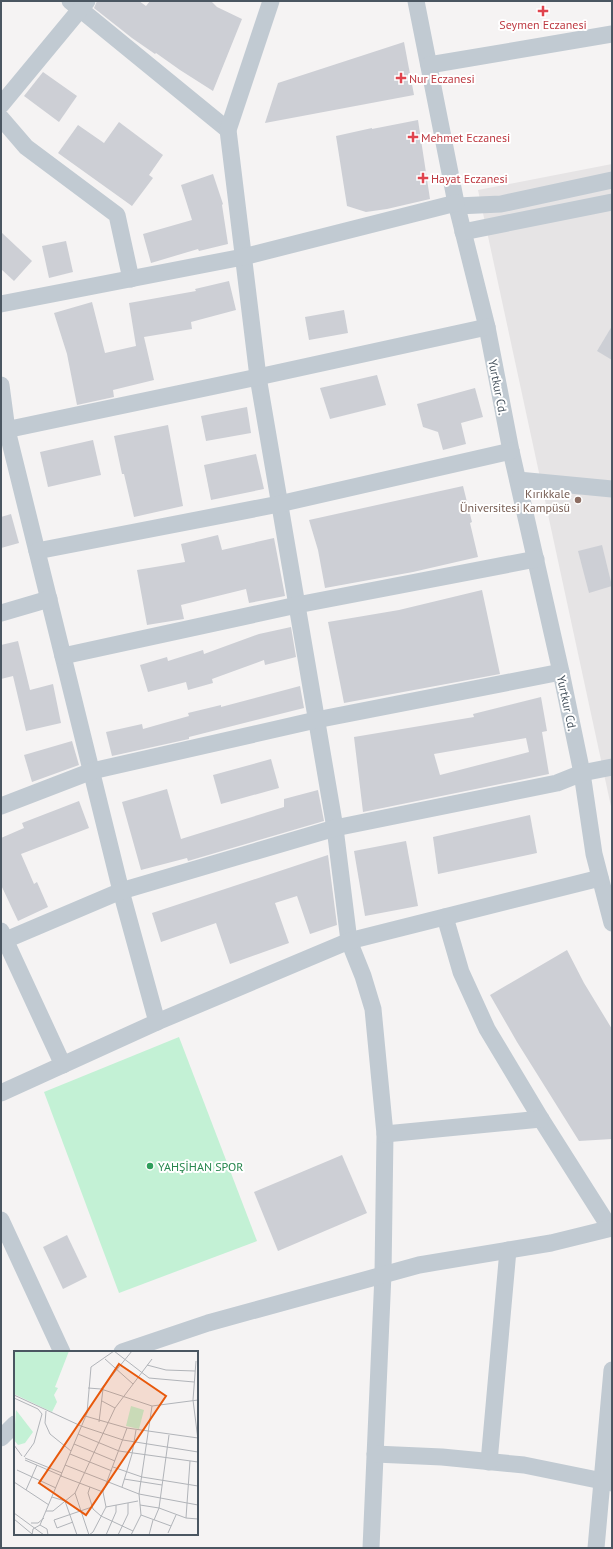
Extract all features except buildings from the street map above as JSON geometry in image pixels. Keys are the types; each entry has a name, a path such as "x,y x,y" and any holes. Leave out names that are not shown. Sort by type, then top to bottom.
{"street":[{"path":"270,1 228,130 258,377 335,828 349,941 364,976 373,1009 385,1134 383,1274 370,1548"},
{"name":"Yurtkur Cd.","path":"416,1 456,204 487,327 511,451 561,672 582,773 594,854 612,923"},
{"path":"1,105 79,4 228,130"},
{"path":"429,65 612,34"},
{"path":"1,118 26,147 116,215 131,279"},
{"path":"1,304 243,257 456,204 501,204 612,180"},
{"path":"463,232 612,202"},
{"path":"4,430 487,327"},
{"path":"1,385 4,430 37,551 121,891 157,1022"},
{"path":"37,551 279,504 511,451"},
{"path":"518,480 612,489"},
{"path":"63,656 297,605 536,559"},
{"path":"1,613 49,599"},
{"path":"1,806 92,771 316,720 561,672"},
{"path":"63,1065 2,938 121,891 335,828 557,783 582,773 612,767"},
{"path":"1,1093 157,1022 349,941 600,878"},
{"path":"125,1351 208,1323 383,1274 419,1265 551,1243 611,1228 541,1119 487,1029 461,972 445,917"},
{"path":"385,1134 541,1119"},
{"path":"1,1220 62,1351"},
{"path":"489,1462 508,1250"},
{"path":"596,1548 607,1482 612,1370"},
{"path":"1,1438 14,1425"},
{"path":"375,1454 524,1465 607,1482"}],"shaded area":[{"name":"Kırıkkale Üniversitesi Kampüsü","path":"612,164 612,811 478,190"}],"green space":[{"name":"YAHŞİHAN SPOR","path":"179,1037 257,1241 119,1293 44,1092"}],"place":[{"name":"Seymen Eczanesi","path":"543,11"},
{"name":"Nur Eczanesi","path":"401,78"},
{"name":"Mehmet Eczanesi","path":"413,137"},
{"name":"Hayat Eczanesi","path":"423,178"},
{"name":"Kırıkkale Üniversitesi Kampüsü","path":"578,500"},
{"name":"YAHŞİHAN SPOR","path":"150,1166"}]}
